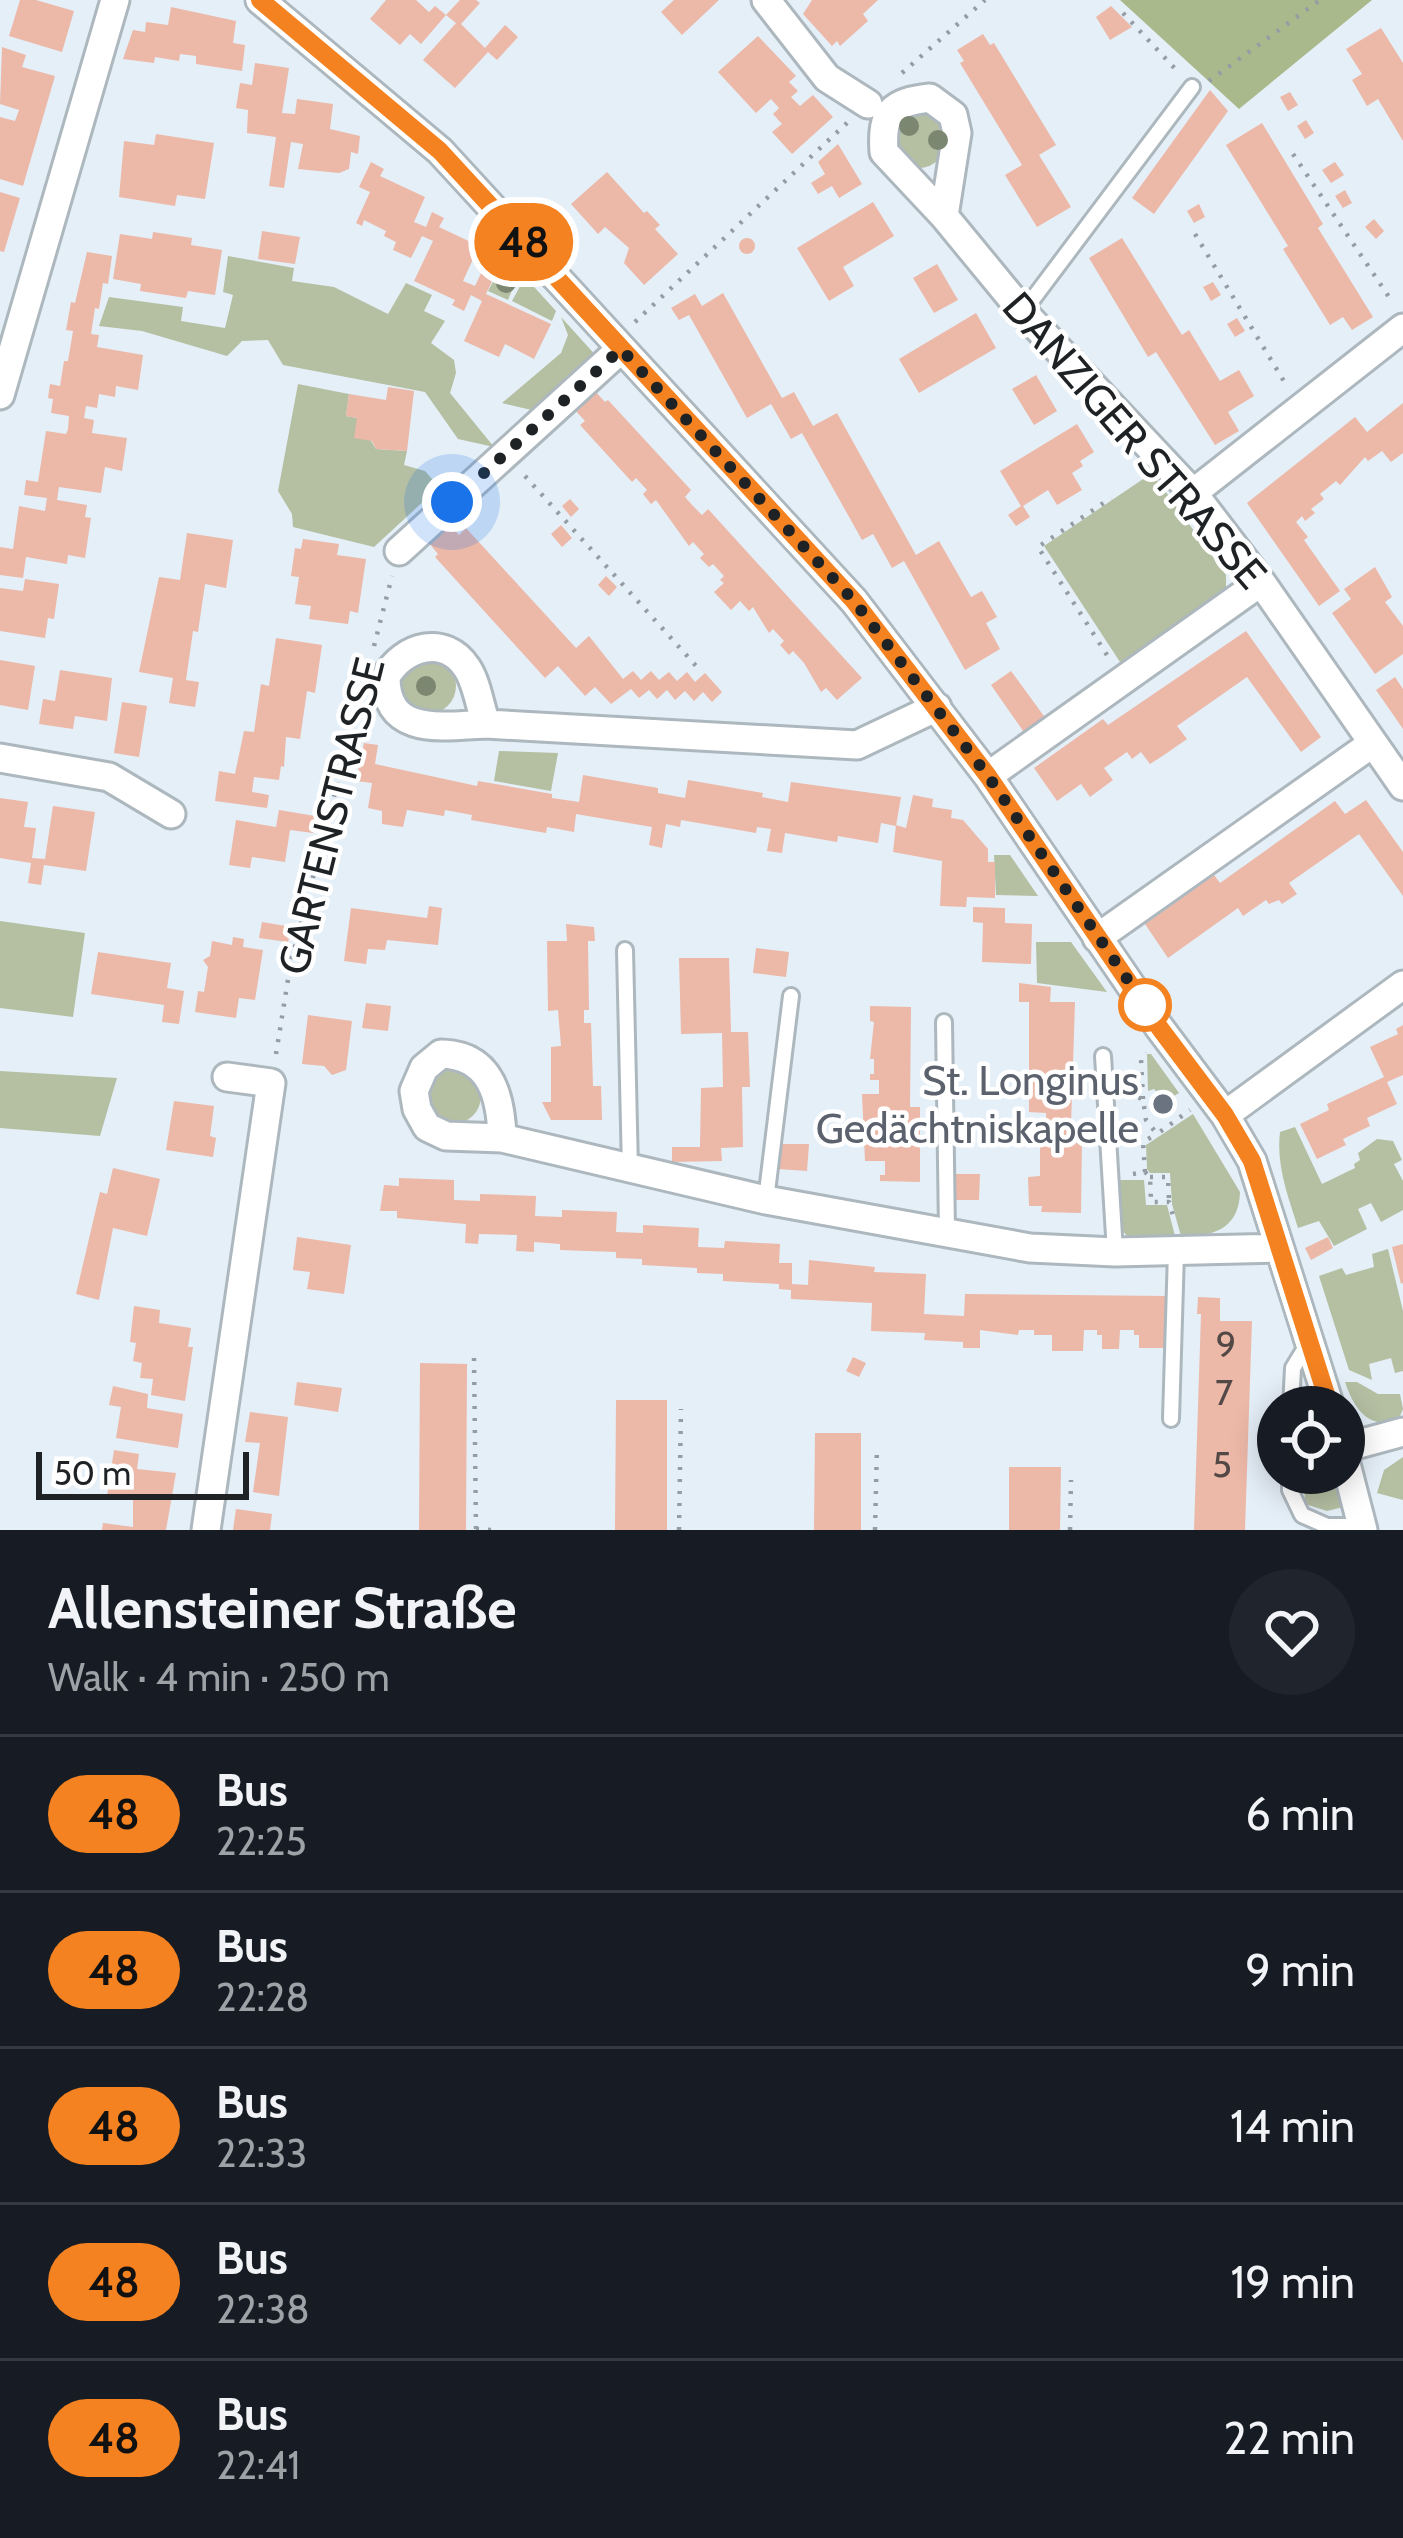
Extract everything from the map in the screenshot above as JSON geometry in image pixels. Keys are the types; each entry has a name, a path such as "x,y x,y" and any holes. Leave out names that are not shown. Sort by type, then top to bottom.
{"street":[{"path":"0,395 115,0"},
{"path":"260,0 440,151 854,601 937,707 1252,1161 1324,1386"},
{"path":"768,1 827,78 868,104"},
{"name":"DANZIGER STRASSE","path":"944,216 1023,312 1193,493 1403,786"},
{"path":"1193,493 1403,328"},
{"path":"399,551 621,349"},
{"path":"988,776 1261,582"},
{"path":"486,724 856,745 937,707"},
{"path":"1097,938 1373,742"},
{"path":"0,758 109,776 171,814"},
{"path":"1217,1106 1403,985"},
{"path":"206,1530 271,1083 226,1077"},
{"path":"502,1138 766,1200 1030,1248 1115,1252 1278,1248"},
{"path":"1365,1445 1403,1432"},
{"path":"1354,1494 1362,1528"}],"lane":[{"path":"1023,312 1192,87"},
{"path":"626,950 630,1170"},
{"path":"766,1200 790,996"},
{"path":"944,1022 947,1232"},
{"path":"1103,1057 1115,1252"},
{"path":"1171,1419 1180,1251"},
{"path":"1293,1386 1293,1367 1310,1341"},
{"path":"1292,1494 1302,1515 1327,1526 1362,1528"}],"path":[{"path":"621,349 635,321 985,0"},
{"path":"1123,13 1192,87 1212,80 1320,0"},
{"path":"1293,154 1403,318"},
{"path":"1195,234 1280,374"},
{"path":"506,454 698,668"},
{"path":"1111,499 1038,547 1123,680"},
{"name":"GARTENSTRASSE","path":"373,648 399,551"},
{"name":"GARTENSTRASSE","path":"271,1083 291,961 361,695"},
{"path":"1156,1134 1146,1120 1141,1059 1159,1027"},
{"path":"1105,1087 1143,1099"},
{"path":"1169,1202 1150,1202 1143,1142 1217,1106"},
{"path":"1109,1177 1168,1177 1180,1251"},
{"path":"474,1358 476,1530 491,1530"},
{"path":"679,1530 681,1408"},
{"path":"875,1530 877,1446"},
{"path":"1070,1480 1070,1530"}],"green space":[{"path":"1120,0 1372,0 1239,109"},
{"path":"919,114 938,122 946,141 938,160 919,168 900,160 892,141 900,122"},
{"path":"228,256 294,268 292,281 334,287 388,314 406,283 432,295 424,311 445,321 431,343 454,360 450,393 494,447 458,439 425,392 283,365 268,340 242,341 227,356 142,331 99,326 109,297 183,307 181,321 225,328 233,295 223,292"},
{"path":"506,257 520,271 508,300 488,291"},
{"path":"525,277 556,311 552,321 512,301"},
{"path":"561,317 599,359 540,412 502,403 561,353 568,335"},
{"path":"298,384 349,394 346,416 357,418 376,449 407,451 404,465 425,471 439,487 374,547 293,527 292,514 278,491"},
{"path":"1152,473 1226,575 1226,596 1120,662 1044,546"},
{"path":"428,658 448,666 456,686 448,706 428,714 408,706 400,686 408,666"},
{"path":"499,751 558,753 551,791 494,781"},
{"path":"994,855 1010,855 1038,896 996,895"},
{"path":"0,921 85,933 73,1017 0,1008"},
{"path":"1036,942 1071,942 1107,992 1037,983"},
{"path":"1147,1054 1179,1093 1166,1101 1154,1089 1148,1091"},
{"path":"453,1068 473,1076 481,1096 473,1116 453,1124 433,1116 425,1096 433,1076"},
{"path":"0,1071 117,1078 100,1136 0,1128"},
{"path":"1193,1114 1240,1192 1235,1215 1222,1228 1181,1236 1170,1173 1150,1173 1146,1145"},
{"path":"1295,1127 1322,1184 1355,1168 1358,1153 1377,1139 1393,1141 1402,1160 1394,1164 1403,1181 1403,1210 1381,1222 1371,1203 1358,1209 1367,1229 1334,1246 1319,1221 1298,1228 1279,1145 1280,1132"},
{"path":"1119,1180 1144,1180 1146,1205 1167,1205 1175,1236 1128,1237 1121,1229"},
{"path":"1388,1249 1403,1311 1403,1371 1395,1373 1391,1358 1369,1364 1372,1380 1349,1370 1319,1276 1342,1268 1346,1275 1374,1267 1372,1254"},
{"path":"1365,1387 1378,1394 1400,1394 1403,1409 1398,1421 1365,1416"},
{"path":"1403,1457 1403,1500 1377,1493 1384,1470"},
{"path":"1305,1494 1340,1494 1343,1507 1327,1511 1305,1504"}],"building":[{"path":"20,0 74,11 62,52 9,36"},
{"path":"386,0 416,0 429,12 435,6 446,15 421,44 410,34 400,45 370,19"},
{"path":"460,0 476,0 480,3 461,24 485,48 505,25 518,37 497,60 488,52 455,88 423,60 456,23 446,15"},
{"path":"674,0 719,0 682,35 661,12"},
{"path":"812,0 878,0 863,14 868,21 840,46 837,41 832,46 803,14"},
{"path":"1111,6 1132,27 1110,40 1096,17"},
{"path":"171,7 236,21 233,43 245,45 242,71 196,64 196,56 180,54 179,61 123,59 133,30 145,32 146,22 168,25"},
{"path":"1381,28 1403,63 1403,141 1378,99 1367,106 1352,80 1362,74 1346,49"},
{"path":"983,34 990,45 994,43 1056,145 1039,155 1071,207 1037,227 1005,175 1022,165 960,63 964,61 957,50"},
{"path":"758,36 796,76 789,82 798,91 791,97 800,106 813,95 833,117 792,154 772,132 782,124 773,114 779,108 771,99 756,113 718,72"},
{"path":"2,47 26,55 22,67 55,76 23,186 0,179 0,117 15,121 19,110 0,104"},
{"path":"255,63 289,68 282,113 295,114 297,99 333,104 330,129 360,136 358,154 351,152 349,169 339,173 298,169 303,144 291,142 284,188 269,186 276,137 247,133 248,110 236,108 240,83 252,85"},
{"path":"1210,90 1228,111 1154,214 1132,198"},
{"path":"1290,92 1298,105 1288,111 1280,97"},
{"path":"1306,120 1314,133 1305,139 1297,126"},
{"path":"1262,123 1373,317 1352,330 1343,317 1330,325 1226,145"},
{"path":"156,134 214,143 205,199 177,195 175,206 119,197 124,141 154,145"},
{"path":"838,144 862,184 839,198 832,186 818,194 811,183 825,174 818,162"},
{"path":"371,162 384,169 380,176 425,197 414,222 426,227 432,212 444,218 439,227 479,246 463,281 475,286 483,269 495,275 486,294 551,324 534,359 505,344 499,357 464,341 482,301 471,295 464,311 452,305 455,300 414,281 433,241 422,236 411,258 393,250 396,242 384,236 386,231 364,220 362,226 356,223 370,192 359,187"},
{"path":"1335,162 1344,175 1331,183 1322,170"},
{"path":"607,172 660,225 655,229 678,254 644,285 624,263 629,248 605,227 598,234 571,204"},
{"path":"1345,190 1352,203 1343,208 1335,196"},
{"path":"0,192 20,198 4,252 0,251"},
{"path":"873,202 894,236 843,267 854,286 829,301 797,248"},
{"path":"1199,204 1205,217 1194,223 1187,211"},
{"path":"1374,219 1384,231 1376,239 1365,227"},
{"path":"262,231 300,237 295,264 258,259"},
{"path":"153,232 192,238 191,245 222,250 215,295 188,291 186,298 140,291 141,284 113,279 120,234 152,239"},
{"path":"747,238 755,246 747,254 739,246"},
{"path":"1122,238 1182,335 1189,330 1220,381 1239,370 1254,396 1228,412 1239,431 1215,445 1156,352 1148,357 1089,258"},
{"path":"87,252 112,256 108,284 103,283 99,309 95,308 91,334 99,335 97,347 143,355 138,390 116,386 115,397 99,394 97,408 86,406 84,418 94,420 92,433 127,438 122,471 105,467 101,493 59,487 57,500 87,505 85,517 91,518 85,558 68,555 67,564 26,557 23,578 0,575 0,547 13,549 19,506 45,511 47,498 24,495 26,480 38,482 46,431 66,434 68,429 69,416 51,413 53,399 48,398 50,384 60,386 64,361 68,361 73,331 66,330"},
{"path":"937,264 958,300 934,313 913,278"},
{"path":"1213,282 1221,295 1211,301 1203,287"},
{"path":"723,293 782,398 794,392 813,426 837,413 916,555 939,541 971,597 982,591 997,617 986,623 1000,649 965,670 904,561 892,568 873,534 862,540 802,433 791,439 771,404 747,418 689,315 679,320 671,308 695,294 702,306"},
{"path":"976,313 996,348 919,393 899,359"},
{"path":"1237,318 1245,331 1235,337 1227,324"},
{"path":"1036,375 1057,411 1034,425 1012,389"},
{"path":"388,387 414,391 407,451 376,449 372,441 354,438 357,418 346,416 349,394 386,400"},
{"path":"593,389 691,490 685,497 693,506 702,515 708,509 862,678 837,700 826,688 821,692 804,663 793,651 789,655 780,645 784,641 773,629 769,633 753,607 749,611 740,601 731,610 714,592 724,583 720,580 724,576 700,558 704,554 693,542 689,546 656,500 651,504 643,494 647,490 636,478 632,482 580,425 585,421 573,408"},
{"path":"1403,403 1403,453 1391,462 1382,451 1368,461 1365,457 1340,485 1336,481 1320,494 1324,499 1311,509 1315,513 1296,522 1340,591 1319,606 1247,503 1355,417 1367,432"},
{"path":"1077,424 1094,452 1072,473 1082,490 1057,505 1048,490 1023,506 1030,517 1016,526 1008,515 1021,506 1000,471"},
{"path":"570,499 579,509 571,517 562,506"},
{"path":"449,524 459,535 466,528 576,648 589,636 623,679 633,671 641,680 651,671 659,680 669,672 677,681 687,672 695,682 705,673 722,692 712,702 703,692 694,701 685,691 675,700 667,690 657,699 649,690 639,698 631,689 611,704 595,687 585,696 558,666 545,678 435,557 438,554 429,543"},
{"path":"561,525 572,538 562,547 551,534"},
{"path":"187,533 233,540 226,588 205,584 198,632 193,631 186,680 199,682 195,707 169,703 173,678 139,672 159,577 180,580"},
{"path":"303,539 339,544 337,555 366,559 358,613 350,611 348,624 309,619 311,606 295,604 299,577 291,576 295,548 301,549"},
{"path":"1375,567 1392,597 1385,602 1403,626 1403,654 1375,674 1332,613 1351,599 1344,589"},
{"path":"606,576 617,587 609,596 598,585"},
{"path":"25,579 59,584 54,619 48,618 45,638 0,631 0,588 23,591"},
{"path":"1246,631 1321,737 1301,752 1247,677 1177,726 1187,739 1164,755 1150,764 1141,752 1132,759 1127,752 1104,768 1113,780 1090,797 1081,784 1057,801 1034,768 1103,719 1108,725"},
{"path":"276,638 322,645 315,693 307,691 300,739 286,737 279,780 254,777 252,792 269,795 267,808 215,801 219,771 235,774 244,731 254,732 261,684 269,686"},
{"path":"0,660 35,666 28,710 0,705"},
{"path":"60,670 112,678 107,721 75,716 73,729 39,724 43,699 55,701"},
{"path":"1011,671 1049,723 1028,738 991,685"},
{"path":"1395,677 1403,689 1403,729 1376,690"},
{"path":"122,702 147,706 139,757 114,753"},
{"path":"364,743 378,745 375,764 579,802 583,775 658,788 658,793 685,798 688,780 788,802 791,782 901,797 896,826 881,823 878,843 785,833 782,853 767,851 771,829 757,827 756,833 681,820 680,827 666,824 662,848 649,845 652,827 576,814 574,832 547,827 546,833 471,820 472,815 445,810 444,816 407,810 403,827 382,824 382,811 368,808 372,783 356,781"},
{"path":"913,795 933,799 932,807 952,810 951,818 963,820 988,849 988,862 995,862 995,898 967,897 966,907 940,906 942,861 893,852 896,825 906,828"},
{"path":"0,798 28,802 24,827 36,828 32,858 45,859 53,806 95,812 86,871 44,865 41,885 28,883 31,863 0,858"},
{"path":"1366,800 1403,852 1403,896 1359,834 1289,883 1297,894 1282,904 1266,900 1243,916 1238,908 1168,958 1145,924 1214,875 1220,883 1335,801 1345,814"},
{"path":"279,810 315,816 313,833 290,830 285,862 252,857 250,868 229,865 236,820 276,827"},
{"path":"429,906 442,908 438,945 387,940 385,950 368,949 366,964 344,961 351,908 427,918"},
{"path":"973,907 1005,908 1005,923 1032,924 1031,964 982,962 983,923 973,922"},
{"path":"262,922 292,927 288,942 259,938"},
{"path":"566,924 594,927 595,941 588,941 589,1010 584,1010 584,1023 591,1023 593,1086 601,1086 602,1120 551,1120 542,1102 551,1102 551,1047 561,1046 558,1010 548,1011 547,941 567,941"},
{"path":"233,937 244,939 243,947 263,950 255,1000 239,998 236,1018 195,1012 208,967 203,960 210,956 212,941 232,945"},
{"path":"756,948 789,952 786,977 753,973"},
{"path":"98,952 171,963 167,988 184,991 179,1024 162,1022 164,1005 91,994"},
{"path":"679,958 729,958 731,1032 748,1032 750,1087 742,1087 743,1147 721,1148 722,1161 672,1162 672,1147 700,1147 701,1088 723,1087 722,1033 681,1034"},
{"path":"1019,983 1051,987 1050,1002 1075,1002 1071,1125 1072,1138 1082,1138 1081,1213 1041,1212 1042,1206 1029,1206 1028,1177 1040,1176 1040,1138 1046,1138 1046,1113 1029,1112 1029,1002 1019,1002"},
{"path":"366,1003 391,1006 388,1031 362,1028"},
{"path":"870,1006 911,1007 910,1107 920,1107 920,1182 880,1181 885,1161 865,1161 862,1094 879,1094 879,1080 870,1080 874,1022 870,1021"},
{"path":"308,1015 352,1021 346,1070 332,1075 324,1066 302,1064"},
{"path":"1403,1025 1403,1075 1387,1082 1397,1104 1367,1118 1370,1126 1317,1159 1300,1124 1329,1110 1327,1104 1384,1077 1370,1047 1398,1034 1396,1029"},
{"path":"174,1101 214,1106 213,1157 166,1150"},
{"path":"781,1144 809,1144 807,1171 778,1169"},
{"path":"113,1168 160,1179 147,1236 113,1228 99,1300 76,1294 100,1192 107,1194"},
{"path":"954,1174 980,1174 979,1200 954,1200"},
{"path":"399,1178 454,1180 454,1200 480,1201 480,1194 536,1196 535,1216 562,1217 562,1210 617,1212 616,1232 643,1233 643,1225 699,1228 698,1247 724,1248 725,1241 780,1244 779,1263 792,1263 792,1284 808,1285 809,1260 875,1267 874,1272 926,1274 924,1314 964,1316 965,1294 1168,1296 1166,1348 1139,1348 1134,1330 1120,1330 1119,1349 1102,1349 1102,1335 1084,1330 1083,1351 1052,1351 1052,1335 1034,1335 1034,1330 1019,1330 1018,1335 980,1330 980,1348 963,1348 963,1342 924,1340 925,1333 871,1331 872,1303 791,1299 791,1290 779,1289 779,1284 723,1281 723,1274 642,1265 642,1259 616,1258 616,1252 560,1250 560,1244 534,1242 534,1252 516,1251 517,1235 479,1234 478,1244 465,1243 466,1224 397,1218 397,1211 380,1211 384,1185 399,1186"},
{"path":"297,1237 351,1245 344,1294 307,1289 310,1272 293,1270"},
{"path":"1328,1237 1333,1248 1311,1260 1305,1248"},
{"path":"1403,1244 1403,1283 1401,1284 1392,1247"},
{"path":"1198,1297 1220,1298 1220,1321 1252,1321 1245,1530 1194,1530"},
{"path":"134,1306 160,1310 159,1323 191,1328 185,1401 151,1395 153,1379 140,1378 142,1363 133,1361 136,1343 130,1342"},
{"path":"853,1357 866,1363 859,1377 846,1371"},
{"path":"420,1363 467,1364 466,1530 419,1530"},
{"path":"297,1382 342,1388 338,1412 294,1405"},
{"path":"113,1386 148,1394 147,1408 183,1414 178,1448 116,1438 121,1407 109,1405"},
{"path":"616,1400 667,1400 667,1530 615,1530"},
{"path":"250,1412 288,1417 279,1496 253,1492 260,1443 245,1442"},
{"path":"815,1433 861,1433 861,1530 814,1530"},
{"path":"114,1450 139,1454 137,1469 176,1473 166,1530 102,1530 103,1523 133,1527 133,1500 107,1496"},
{"path":"1009,1467 1061,1467 1060,1530 1009,1530"},
{"path":"236,1509 272,1514 270,1530 233,1530"}],"bus line":[{"name":"48","path":"260,0 440,151 854,601 937,707 1225,1115 1252,1161 1324,1386"}],"place":[{"name":"St. Longinus Gedächtniskapelle","path":"1163,1104"}],"route":[{"path":"452,502 621,349 854,601 988,776 1145,1005"}]}
